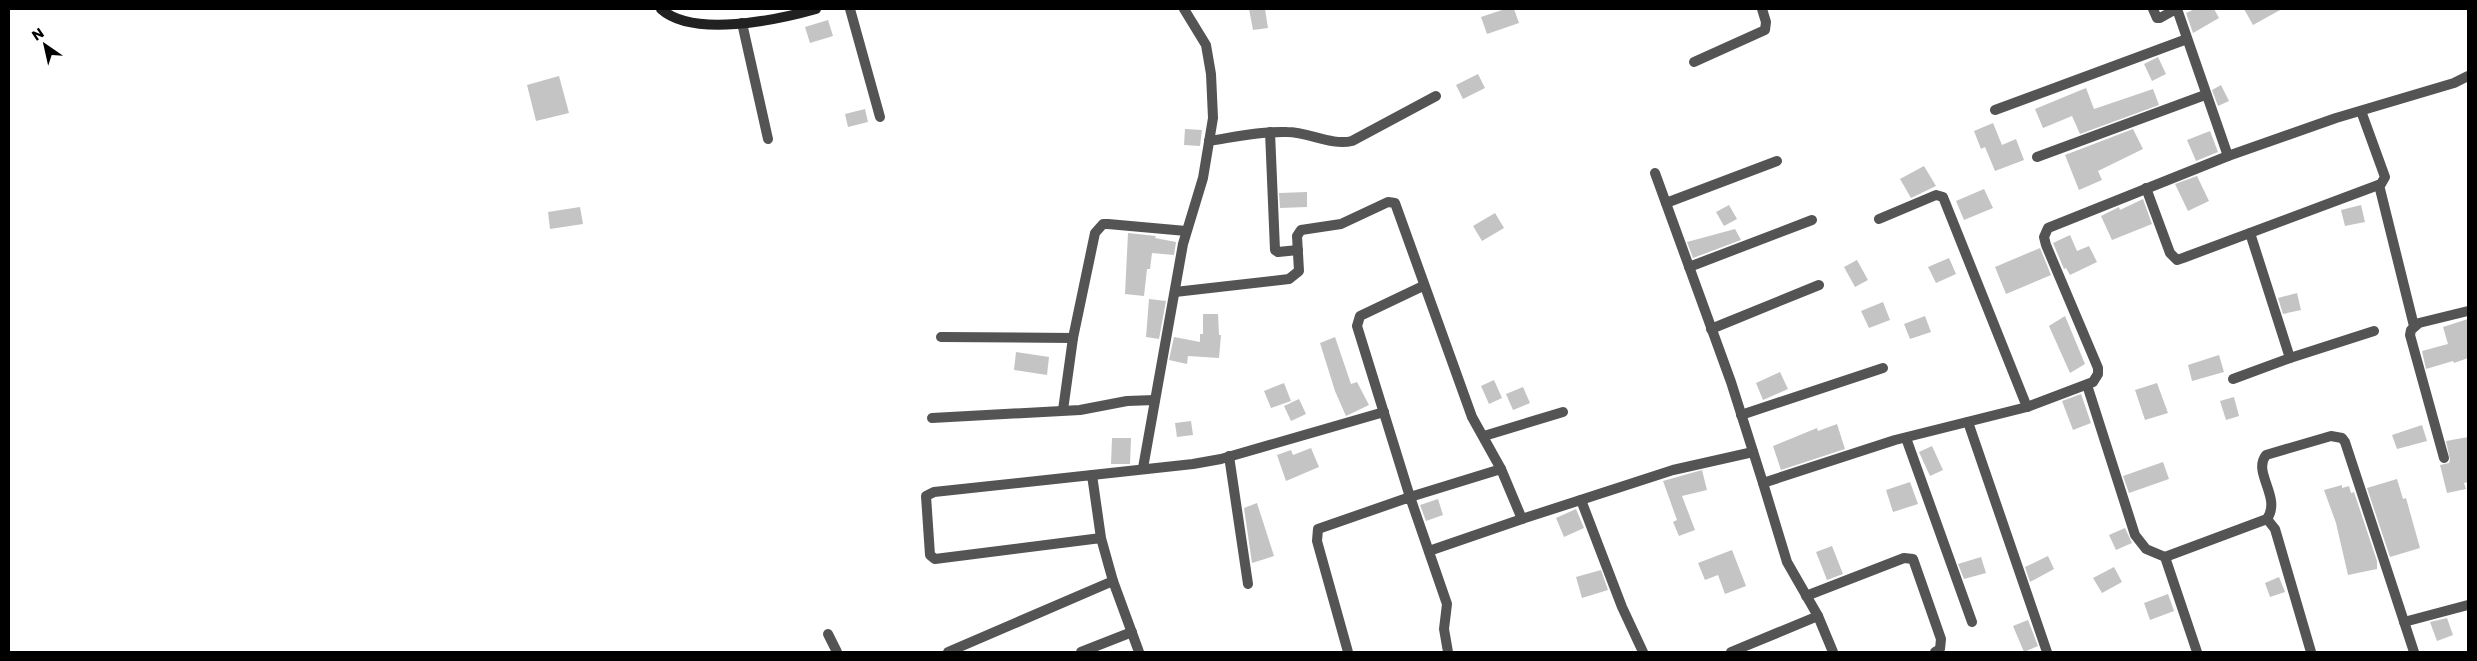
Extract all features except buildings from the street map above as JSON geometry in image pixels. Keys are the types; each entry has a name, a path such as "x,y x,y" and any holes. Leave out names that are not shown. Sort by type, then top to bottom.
{"street":[{"path":"661,9 669,16 696,23 742,23 816,9"},
{"path":"850,9 880,117"},
{"path":"1143,468 1186,231 1203,178 1212,118 1206,45 1184,9"},
{"path":"1694,62 1765,30 1766,22 1762,9"},
{"path":"2153,9 2156,16 2160,18 2177,9 2228,156"},
{"path":"742,23 768,139"},
{"path":"1995,110 2187,39"},
{"path":"1763,483 1906,438 2027,407 2087,385 2096,379 2098,368 2044,237 2048,228 2228,156 2361,111 2454,83 2468,76"},
{"path":"2037,157 2205,94"},
{"path":"1209,141 1270,132 1309,134 1344,143 1352,141 1436,96"},
{"path":"2146,188 2170,253 2177,260 2379,185 2384,181 2385,177 2361,111"},
{"path":"1270,132 1275,250 1278,252 1298,250"},
{"path":"1666,203 1777,161"},
{"path":"1655,173 1741,415 1787,562 1818,616 1833,652"},
{"path":"2379,185 2414,326 2410,335 2444,458"},
{"path":"1878,219 1936,195 1943,197 2027,407"},
{"path":"1175,292 1290,279 1299,271 1297,236 1301,230 1341,224 1391,202 1397,206 1423,286 1472,417 1501,469 1522,519"},
{"path":"1689,267 1812,220"},
{"path":"1063,410 1073,338 1095,232 1098,228 1108,224 1186,231"},
{"path":"2250,233 2290,358"},
{"path":"1711,329 1819,285"},
{"path":"1423,286 1360,316 1358,332 1446,604 1444,629 1448,652"},
{"path":"2414,326 2468,311"},
{"path":"2234,379 2290,358 2374,331"},
{"path":"942,337 1073,338"},
{"path":"1741,415 1883,368"},
{"path":"2087,385 2135,535 2146,550 2165,557 2266,519 2272,506 2262,464 2266,455 2331,436 2342,438 2346,442 2414,652"},
{"path":"932,418 1096,408 1127,400 1155,400"},
{"path":"1102,538 935,559 930,555 926,500 930,494 1143,468 1193,464 1229,456 1384,412"},
{"path":"1484,436 1563,412"},
{"path":"1968,422 2047,652"},
{"path":"1906,438 1972,622"},
{"path":"1429,551 1673,470 1753,452"},
{"path":"1229,456 1248,584"},
{"path":"1348,652 1316,541 1318,529 1410,497 1501,469"},
{"path":"1092,475 1102,538 1113,580 1139,652"},
{"path":"1580,500 1622,607 1643,652"},
{"path":"2266,519 2275,529 2311,652"},
{"path":"2165,557 2197,652"},
{"path":"1806,596 1904,558 1912,558 1941,639 1940,649 1934,652"},
{"path":"948,652 1113,580"},
{"path":"2404,622 2468,605"},
{"path":"1731,652 1818,616"},
{"path":"1081,652 1132,632"},
{"path":"828,634 837,652"}]}
